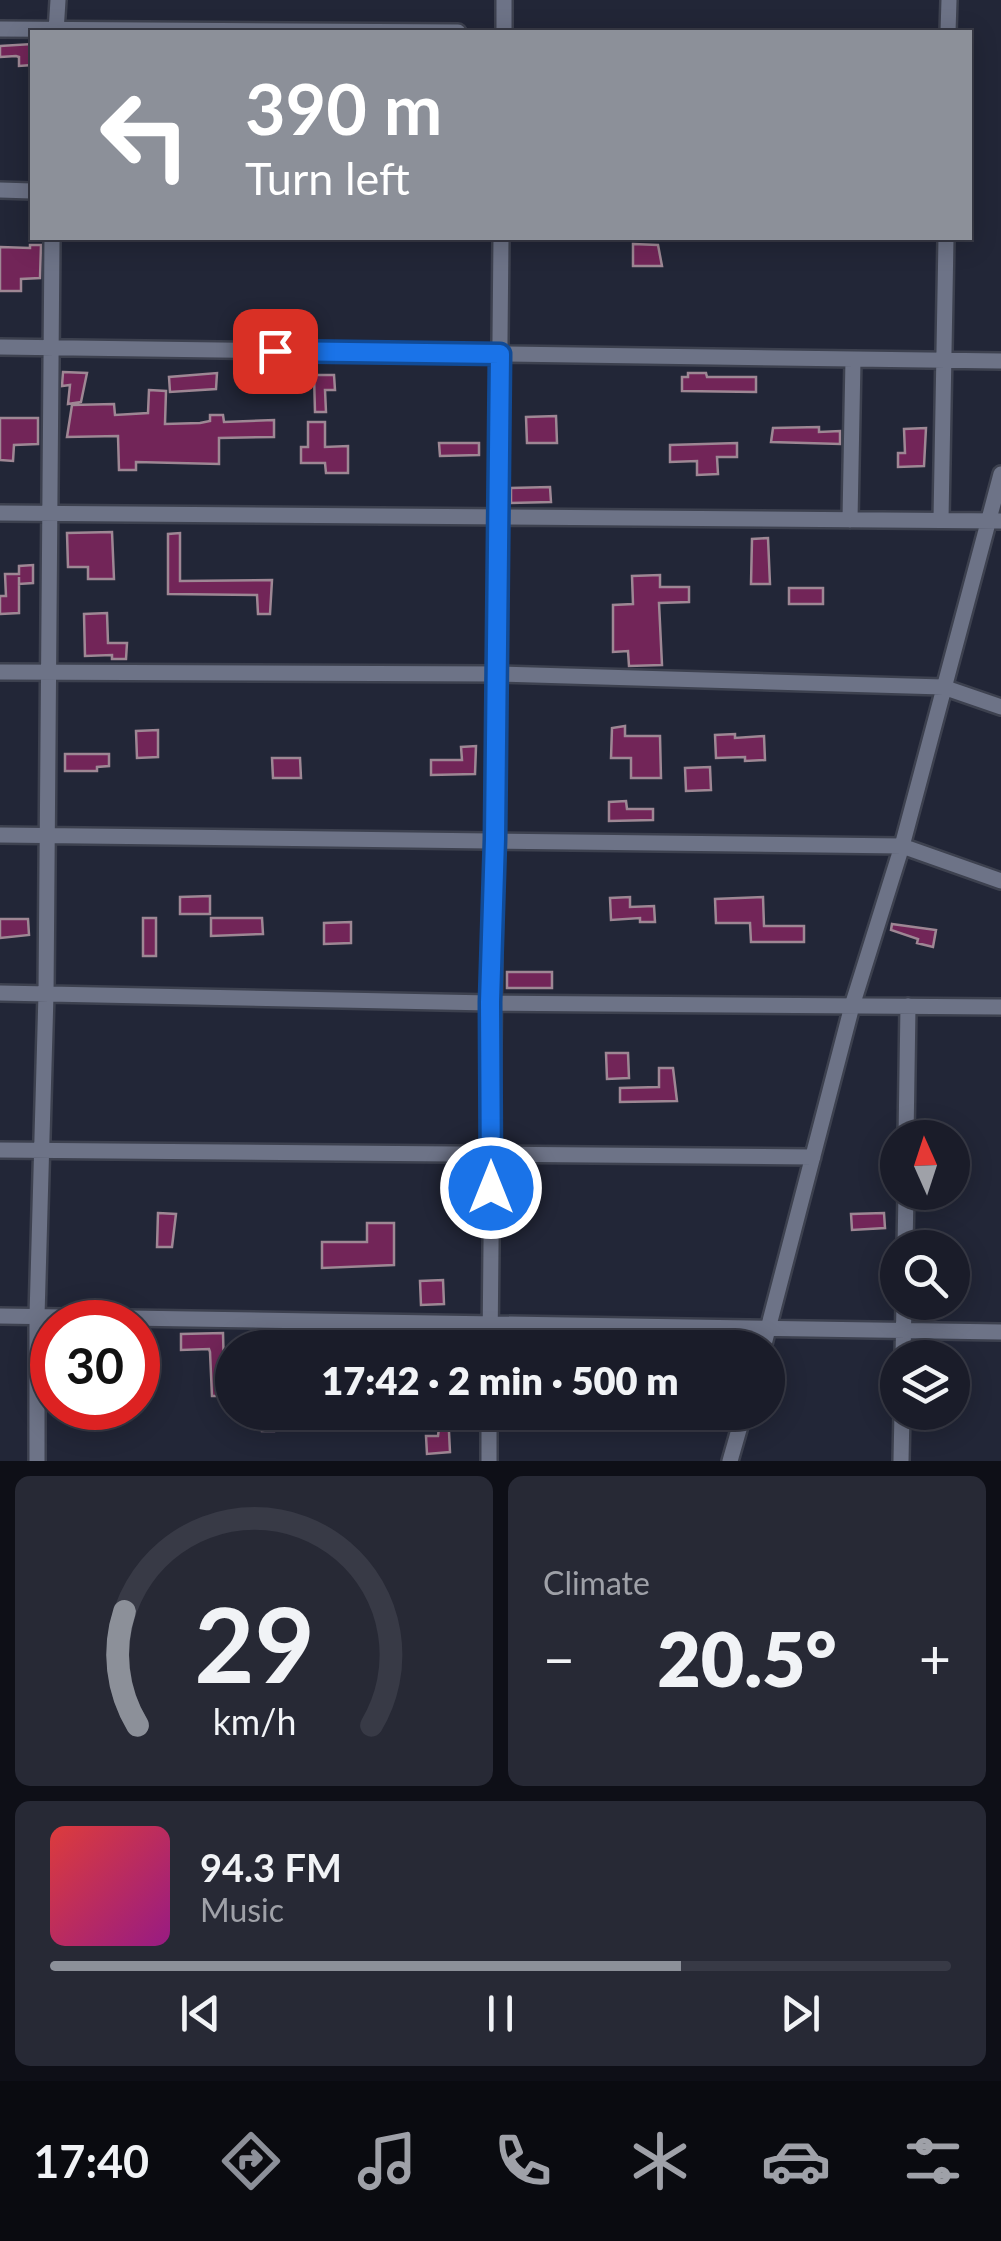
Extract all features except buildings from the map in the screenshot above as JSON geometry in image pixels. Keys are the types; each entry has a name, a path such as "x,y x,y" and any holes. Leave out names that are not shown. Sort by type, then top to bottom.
{"street":[{"path":"56,30 58,0"},
{"path":"504,0 504,30"},
{"path":"948,30 949,0"},
{"path":"0,28 37,30"},
{"path":"0,190 30,190"},
{"path":"37,1300 46,994 52,240"},
{"path":"490,1330 490,1002 501,240"},
{"path":"942,520 946,240"},
{"path":"0,347 1001,361"},
{"path":"850,520 852,359"},
{"path":"768,1328 852,1006 902,846 942,688 994,521 1001,474"},
{"path":"0,513 994,521"},
{"path":"0,672 497,674 942,688 1001,707"},
{"path":"0,835 902,846 1001,882"},
{"path":"0,992 1001,1007"},
{"path":"906,1120 908,1006"},
{"path":"0,1150 813,1157"},
{"path":"0,1316 30,1316"},
{"path":"160,1318 1001,1332"},
{"path":"904,1320 904,1340"},
{"path":"37,1430 37,1461"},
{"path":"489,1430 489,1461"},
{"path":"730,1461 739,1430"},
{"path":"901,1461 902,1430"}],"route":[{"path":"275,351 500,354 490,1002 491,1188"}]}
